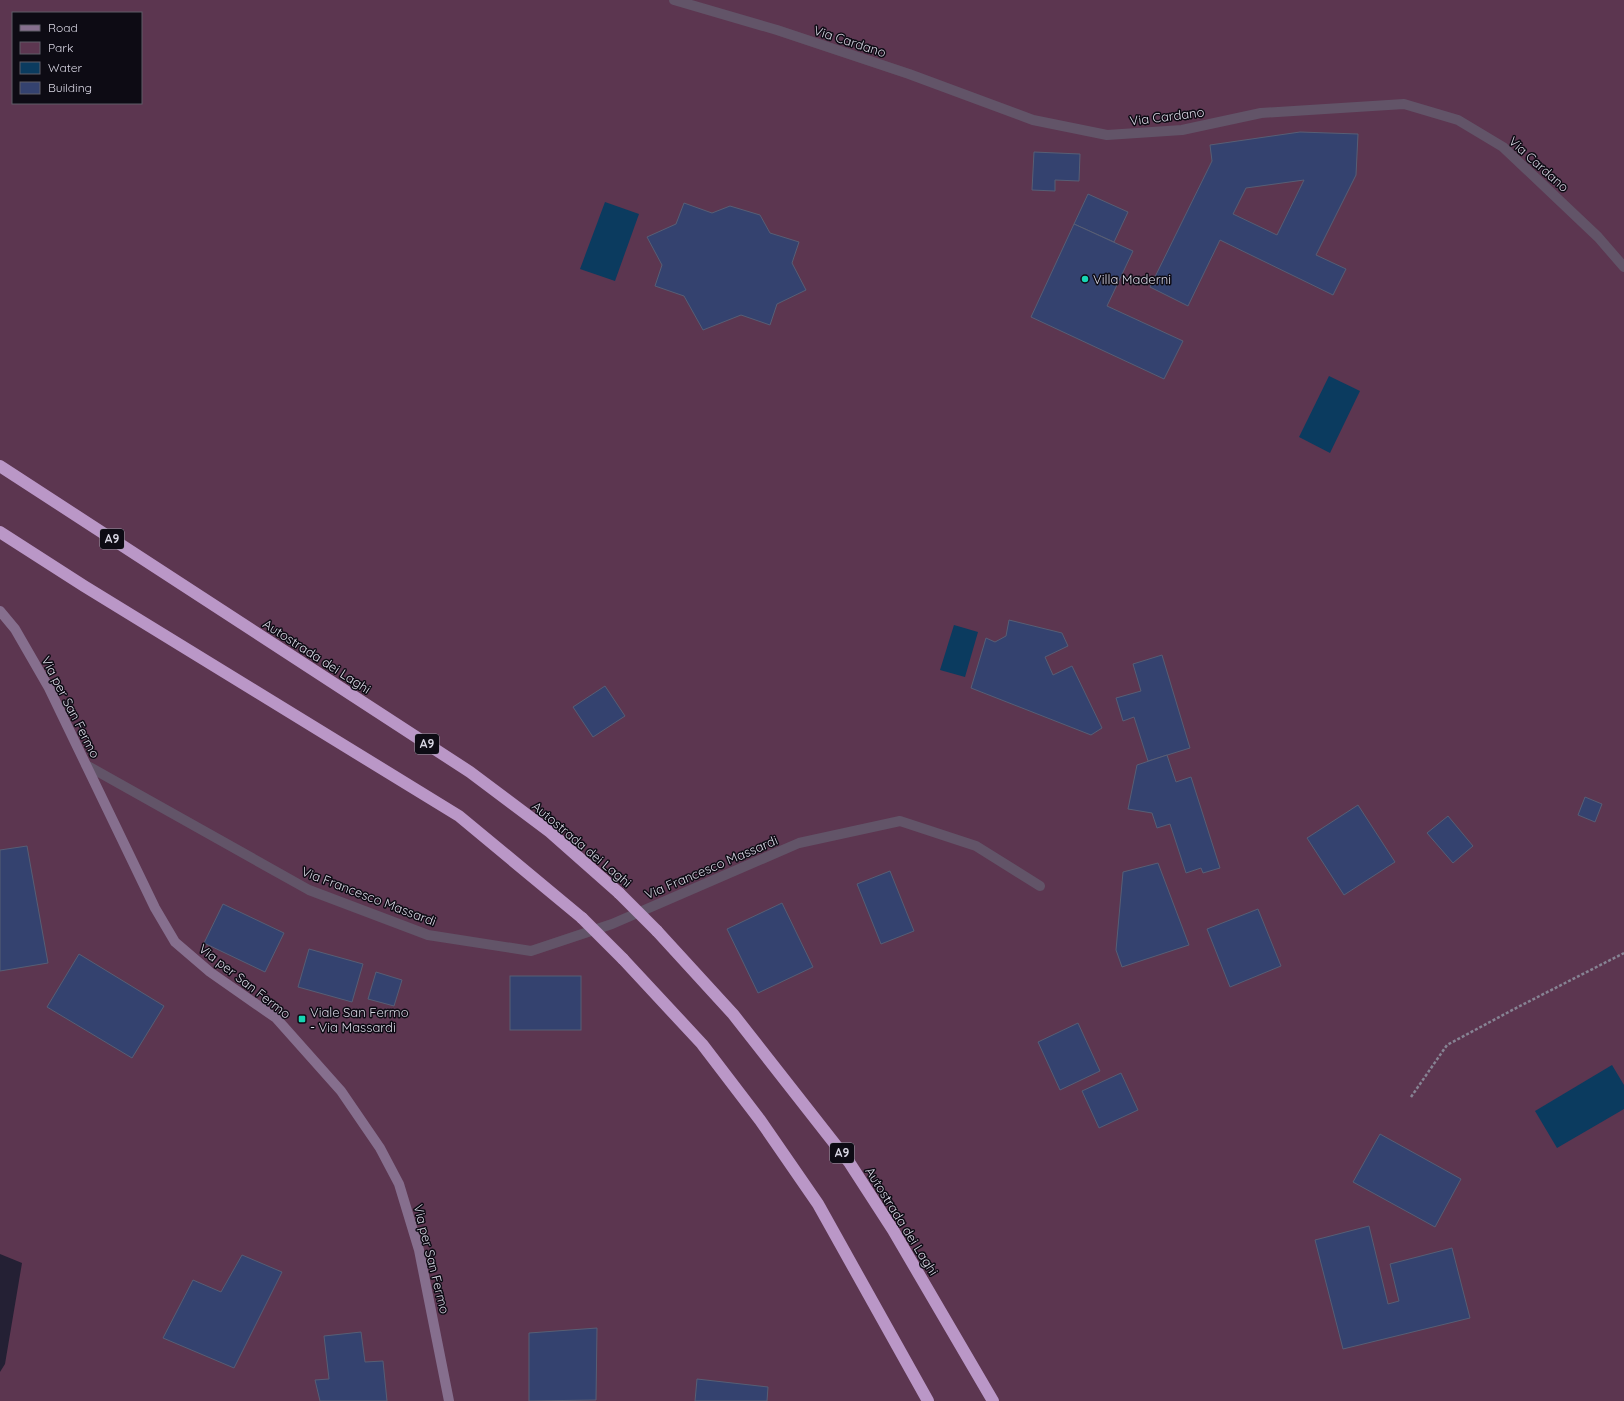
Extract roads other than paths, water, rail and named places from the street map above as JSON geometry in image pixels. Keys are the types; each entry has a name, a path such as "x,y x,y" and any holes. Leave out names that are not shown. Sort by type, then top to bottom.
{"highway":[{"name":"Autostrada dei Laghi","path":"0,466 470,772 550,832 619,893 657,931 733,1014 849,1162 893,1230 993,1401"},
{"path":"0,532 84,586 459,816 582,918 623,959 702,1044 760,1120 814,1198 928,1401"}],"main road":[{"name":"Via per San Fermo","path":"0,611 15,629 49,688 155,908 175,942 210,972 276,1018 341,1091 380,1148 399,1184 419,1250 449,1401"}],"street":[{"name":"Via Cardano","path":"674,0 777,30 909,74 1033,120 1108,135 1182,130 1261,113 1404,104 1458,120 1503,147 1598,237 1624,267"},
{"name":"Via Francesco Massardi","path":"86,765 309,890 428,935 531,951 612,924 799,843 900,821 976,846 1040,886"}],"water":[{"path":"605,202 639,214 615,281 580,269"},
{"path":"1329,376 1360,391 1330,453 1299,437"},
{"path":"954,625 978,632 965,677 940,670"},
{"path":"1612,1065 1624,1085 1624,1109 1557,1148 1535,1111"}],"place":[{"name":"Villa Maderni","path":"1085,279"},
{"name":"Viale San Fermo - Via Massardi","path":"302,1019"}]}
